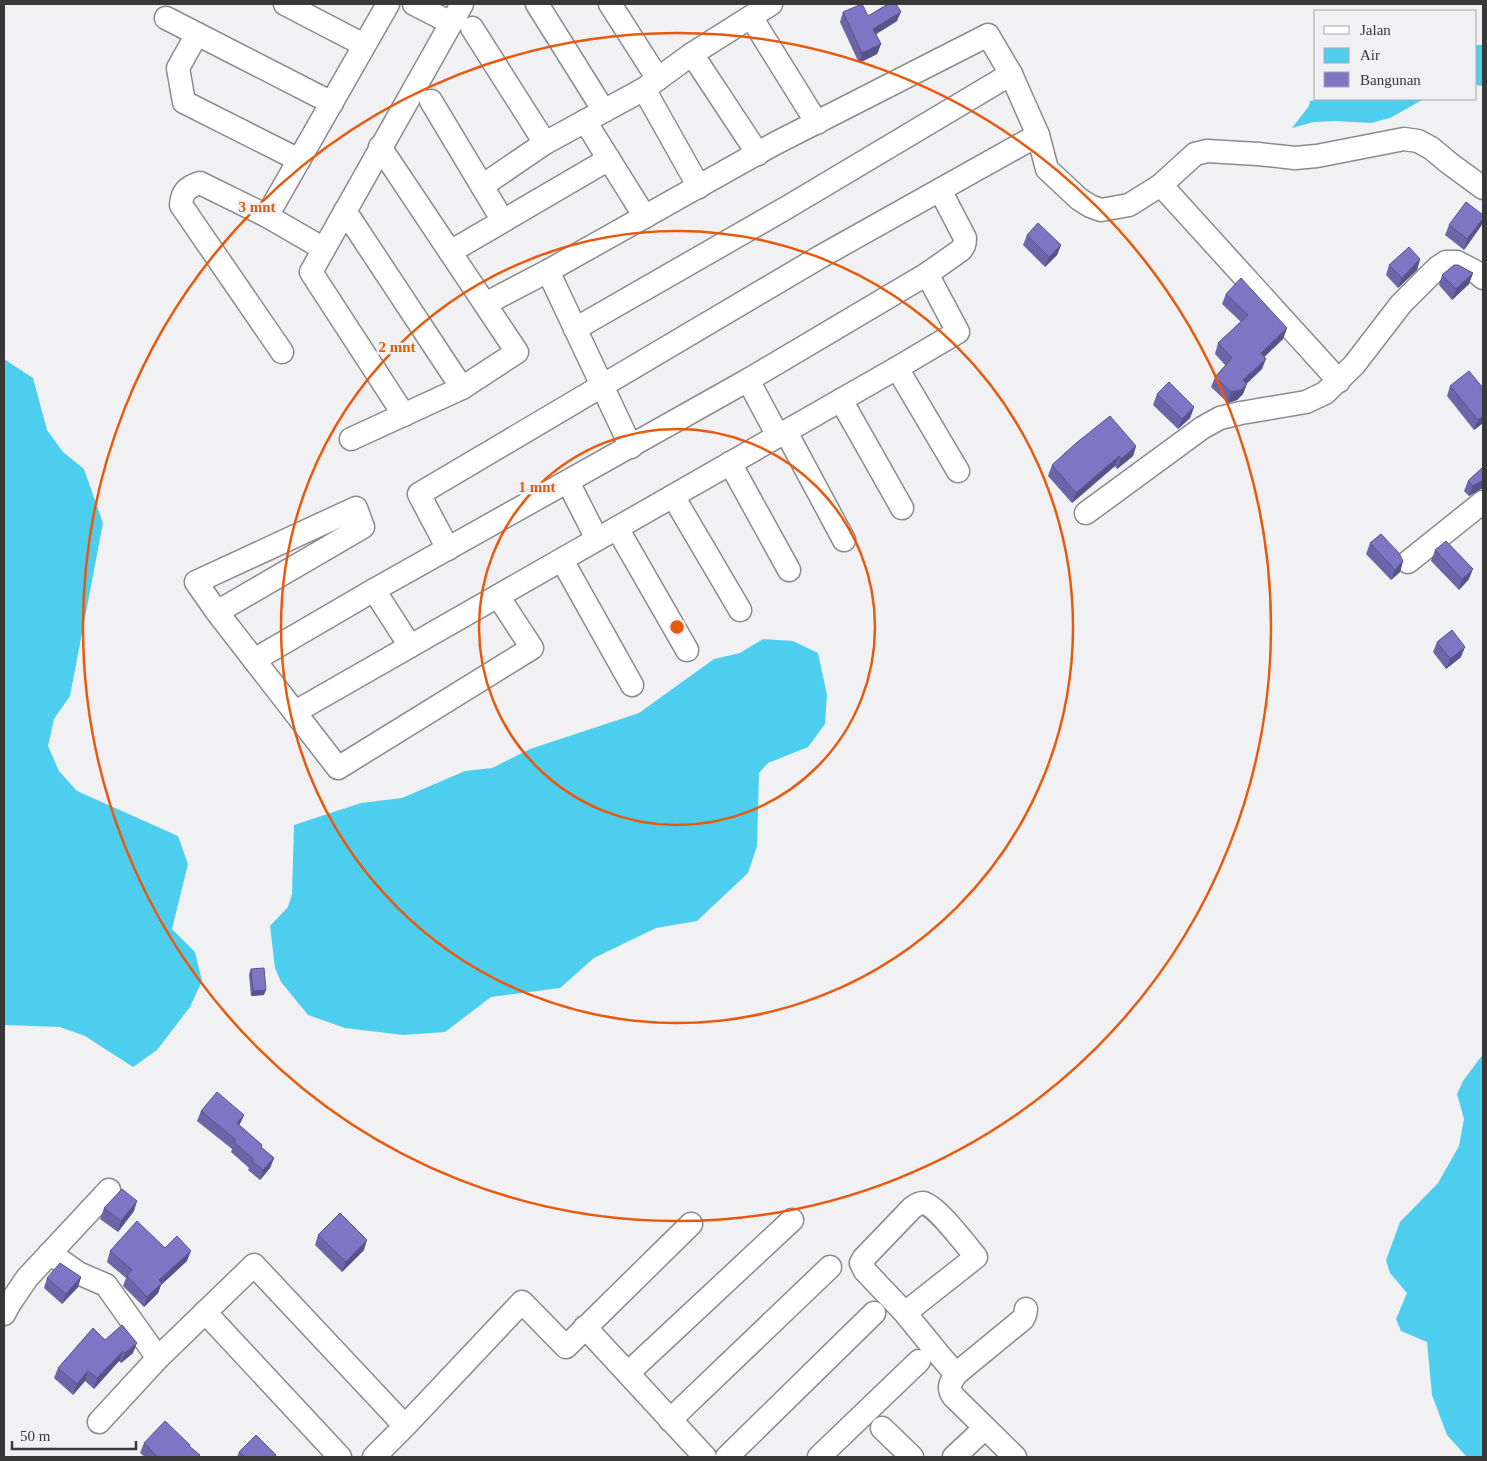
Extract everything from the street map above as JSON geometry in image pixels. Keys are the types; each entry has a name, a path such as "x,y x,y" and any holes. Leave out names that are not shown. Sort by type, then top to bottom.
{"street":[{"path":"285,4 364,45"},
{"path":"273,220 299,160 388,4"},
{"path":"414,4 461,26 545,143"},
{"path":"311,272 380,147 461,26 462,4"},
{"path":"537,4 594,116 609,159 645,217"},
{"path":"610,4 651,84 699,187"},
{"path":"482,186 545,143 651,84 692,54 771,4"},
{"path":"751,17 817,122"},
{"path":"166,18 332,103"},
{"path":"197,34 178,68 184,102 299,160"},
{"path":"485,304 817,122 988,35 1011,74 1038,135 1047,169 1079,199 1101,210 1128,205 1161,185 1196,154 1207,151 1295,158 1317,156 1404,140 1418,141 1431,148 1483,188"},
{"path":"692,54 758,154"},
{"path":"575,328 794,203 1011,74"},
{"path":"431,101 503,221"},
{"path":"448,549 419,494 820,258 1038,135"},
{"path":"351,440 462,388 517,352 380,147"},
{"path":"450,252 609,159"},
{"path":"282,352 181,205 182,196 191,186 200,183 273,220 324,249"},
{"path":"1161,185 1338,381"},
{"path":"254,660 374,590 748,380 927,274 960,250 965,242 965,238 940,190"},
{"path":"345,211 462,388"},
{"path":"273,220 311,272 404,415"},
{"path":"1086,513 1202,428 1220,418 1306,402 1325,393 1354,365 1401,304 1437,268 1446,262 1457,262 1483,278"},
{"path":"548,271 631,447"},
{"path":"295,712 958,332 927,274"},
{"path":"897,368 958,471"},
{"path":"748,380 844,540"},
{"path":"841,400 902,508"},
{"path":"730,464 789,570"},
{"path":"568,482 597,539"},
{"path":"673,496 740,610"},
{"path":"1408,562 1483,502"},
{"path":"217,612 363,527 356,508 196,582 217,612 338,768 532,648 498,596"},
{"path":"617,528 687,650"},
{"path":"562,560 632,685"},
{"path":"374,590 410,646"},
{"path":"4,1314 27,1278 109,1190"},
{"path":"905,1313 976,1256 936,1210 923,1203 912,1208 861,1263 865,1271 905,1313 956,1374"},
{"path":"628,1373 792,1220"},
{"path":"374,1457 522,1302 566,1347 691,1224"},
{"path":"50,1253 78,1273 106,1285 158,1358"},
{"path":"99,1422 158,1358 254,1265 405,1426"},
{"path":"670,1420 830,1267"},
{"path":"1015,1457 950,1392 950,1384 956,1374 1019,1322 1025,1315 1026,1309"},
{"path":"205,1312 340,1457"},
{"path":"726,1457 874,1313"},
{"path":"586,1327 705,1457"},
{"path":"819,1457 919,1361"},
{"path":"882,1428 912,1457"},
{"path":"954,1457 985,1428"}],"water":[{"path":"1477,45 1483,45 1483,86 1477,85"},
{"path":"1422,100 1390,118 1371,123 1314,122 1292,128 1309,106 1310,101"},
{"path":"4,359 33,378 47,430 63,452 84,469 103,523 70,696 54,719 48,746 59,771 77,791 178,836 188,864 172,929 195,952 202,981 190,1007 157,1050 133,1067 85,1036 60,1027 4,1025"},
{"path":"763,639 793,641 818,653 827,695 825,724 808,747 768,763 759,773 757,846 748,873 697,921 656,928 594,958 560,988 491,997 445,1032 403,1035 345,1028 308,1015 281,982 275,968 270,926 288,907 292,894 294,825 361,803 402,798 465,771 492,768 530,749 639,713 714,659 740,653"},
{"path":"1483,1054 1483,1457 1467,1457 1447,1435 1432,1395 1427,1342 1401,1331 1396,1319 1407,1293 1390,1273 1386,1260 1400,1222 1438,1183 1459,1146 1464,1119 1457,1094 1463,1081"}],"building":[{"path":"862,4 868,16 888,4 896,4 901,12 873,29 881,44 862,53 843,12"},
{"path":"1466,202 1483,215 1483,219 1467,239 1449,225"},
{"path":"1038,223 1061,245 1049,257 1027,235"},
{"path":"1409,247 1420,259 1402,278 1389,265"},
{"path":"1454,265 1458,265 1473,273 1456,289 1442,275"},
{"path":"1241,278 1287,328 1261,353 1266,359 1243,380 1247,384 1241,390 1231,392 1215,377 1232,358 1218,343 1248,315 1226,294"},
{"path":"1469,371 1483,388 1483,416 1478,420 1450,386"},
{"path":"1169,382 1194,407 1182,419 1157,394"},
{"path":"1110,416 1136,446 1121,459 1119,456 1076,493 1052,465"},
{"path":"1483,467 1483,480 1473,486 1468,481"},
{"path":"1381,534 1399,553 1403,561 1395,570 1370,543"},
{"path":"1446,541 1473,569 1462,579 1435,550"},
{"path":"1452,630 1465,647 1450,659 1437,642"},
{"path":"264,968 266,990 253,991 251,969"},
{"path":"217,1092 244,1115 237,1123 274,1158 263,1170 234,1142 236,1140 201,1111"},
{"path":"122,1189 137,1201 121,1221 104,1208"},
{"path":"340,1213 367,1240 346,1262 318,1235"},
{"path":"137,1221 165,1248 177,1236 191,1251 159,1280 162,1283 147,1297 127,1276 132,1270 110,1251"},
{"path":"60,1263 81,1277 66,1294 47,1278"},
{"path":"122,1325 137,1343 125,1353 123,1351 97,1378 88,1371 77,1384 58,1368 93,1328 105,1340"},
{"path":"165,1421 200,1455 198,1457 158,1457 144,1443"},
{"path":"256,1435 276,1455 274,1457 245,1457 239,1452"}]}
